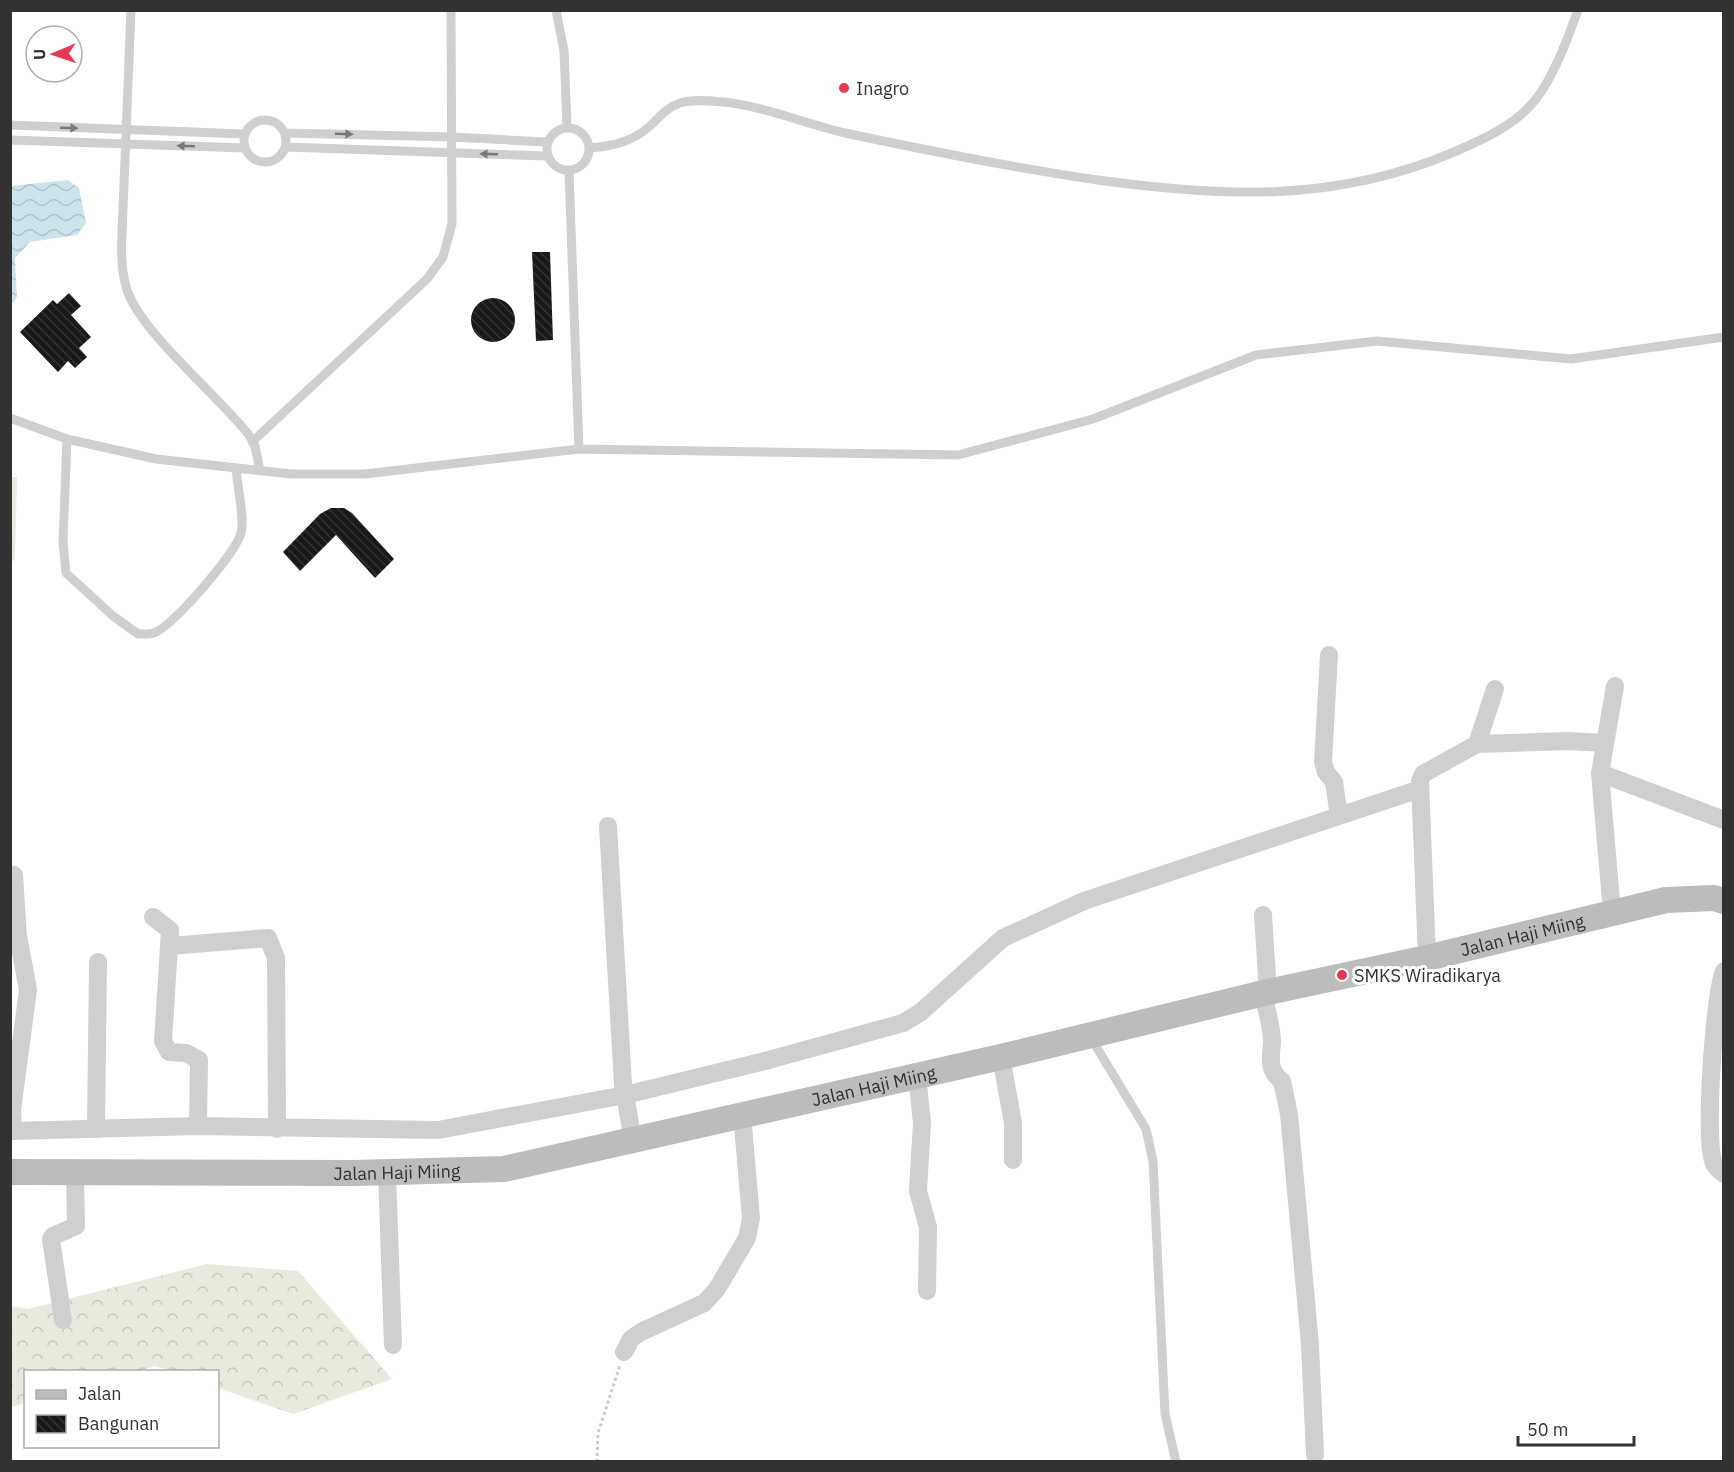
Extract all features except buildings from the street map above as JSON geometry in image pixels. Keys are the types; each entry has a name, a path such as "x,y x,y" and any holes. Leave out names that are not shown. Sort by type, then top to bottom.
{"main road":[{"name":"Jalan Haji Miing","path":"10,1172 387,1172 504,1169 1001,1057 1666,900 1714,898 1724,900"}],"street":[{"path":"1329,655 1323,762 1326,772 1334,782 1339,816"},
{"path":"1612,913 1600,772 1615,686"},
{"path":"1477,744 1495,689"},
{"path":"1427,958 1420,789 1423,774 1477,744 1568,741 1605,743"},
{"path":"1600,772 1724,820"},
{"path":"14,875 14,937 28,990 12,1110 12,1131 198,1126 438,1130 625,1095 761,1062 903,1023 921,1012 1003,938 1040,919 1084,901 1420,789"},
{"path":"608,826 625,1095 633,1140"},
{"path":"1263,915 1265,993 1272,1042 1269,1057 1273,1074 1282,1081 1289,1113 1310,1345 1315,1455"},
{"path":"153,917 170,930 163,1041 169,1052 186,1053 199,1060 198,1126"},
{"path":"170,946 268,938 276,958 277,1129"},
{"path":"96,1129 98,962"},
{"path":"1724,970 1717,995 1711,1104 1711,1153 1714,1166 1724,1174"},
{"path":"1001,1057 1013,1123 1013,1160"},
{"path":"917,1075 921,1123 918,1191 928,1227 927,1291"},
{"path":"624,1352 631,1339 641,1332 704,1303 717,1289 747,1238 751,1218 742,1114"},
{"path":"63,1320 51,1239 75,1226 75,1171"},
{"path":"387,1172 393,1345"}],"lane":[{"path":"131,10 124,143 122,261 127,290 142,317 253,441 260,471"},
{"path":"253,441 417,291 443,256 452,224 452,10"},
{"path":"556,10 564,51 567,127"},
{"path":"590,148 618,145 630,140 665,111 681,102 725,102 831,129 1006,167 1166,190 1278,194 1336,186 1415,167 1475,143 1504,127 1535,100 1562,50 1578,10"},
{"path":"265,119 277,123 286,133 286,147 278,158 266,163 253,159 245,148 244,134 252,123 265,119"},
{"path":"10,126 244,134"},
{"path":"567,127 585,135 590,148 586,161 568,171 556,167 548,156 547,142 555,131 567,127"},
{"path":"286,133 547,142"},
{"path":"10,140 245,148"},
{"path":"286,147 548,156"},
{"path":"568,171 579,449"},
{"path":"10,418 67,440 156,459 260,471 365,474 579,449 958,455 1093,418 1256,355 1377,341 1570,359 1724,337"},
{"path":"67,440 63,542 66,573 105,609 138,634 156,632 166,624 209,581 238,540 242,518 236,468"},
{"path":"1089,1035 1146,1128 1153,1161 1165,1414 1176,1461"}],"path":[{"path":"597,1461 598,1432 624,1352"}],"green space":[{"path":"11,477 17,477 15,561 11,560"},
{"path":"207,1264 298,1271 392,1379 293,1414 219,1388 219,1370 167,1370 155,1366 142,1370 24,1370 24,1403 11,1407 11,1306 28,1309"}],"water":[{"path":"68,180 79,188 86,223 77,235 30,242 15,258 17,297 11,305 11,186"}],"place":[{"name":"Inagro","path":"844,88"},
{"name":"SMKS Wiradikarya","path":"1342,975"}]}
